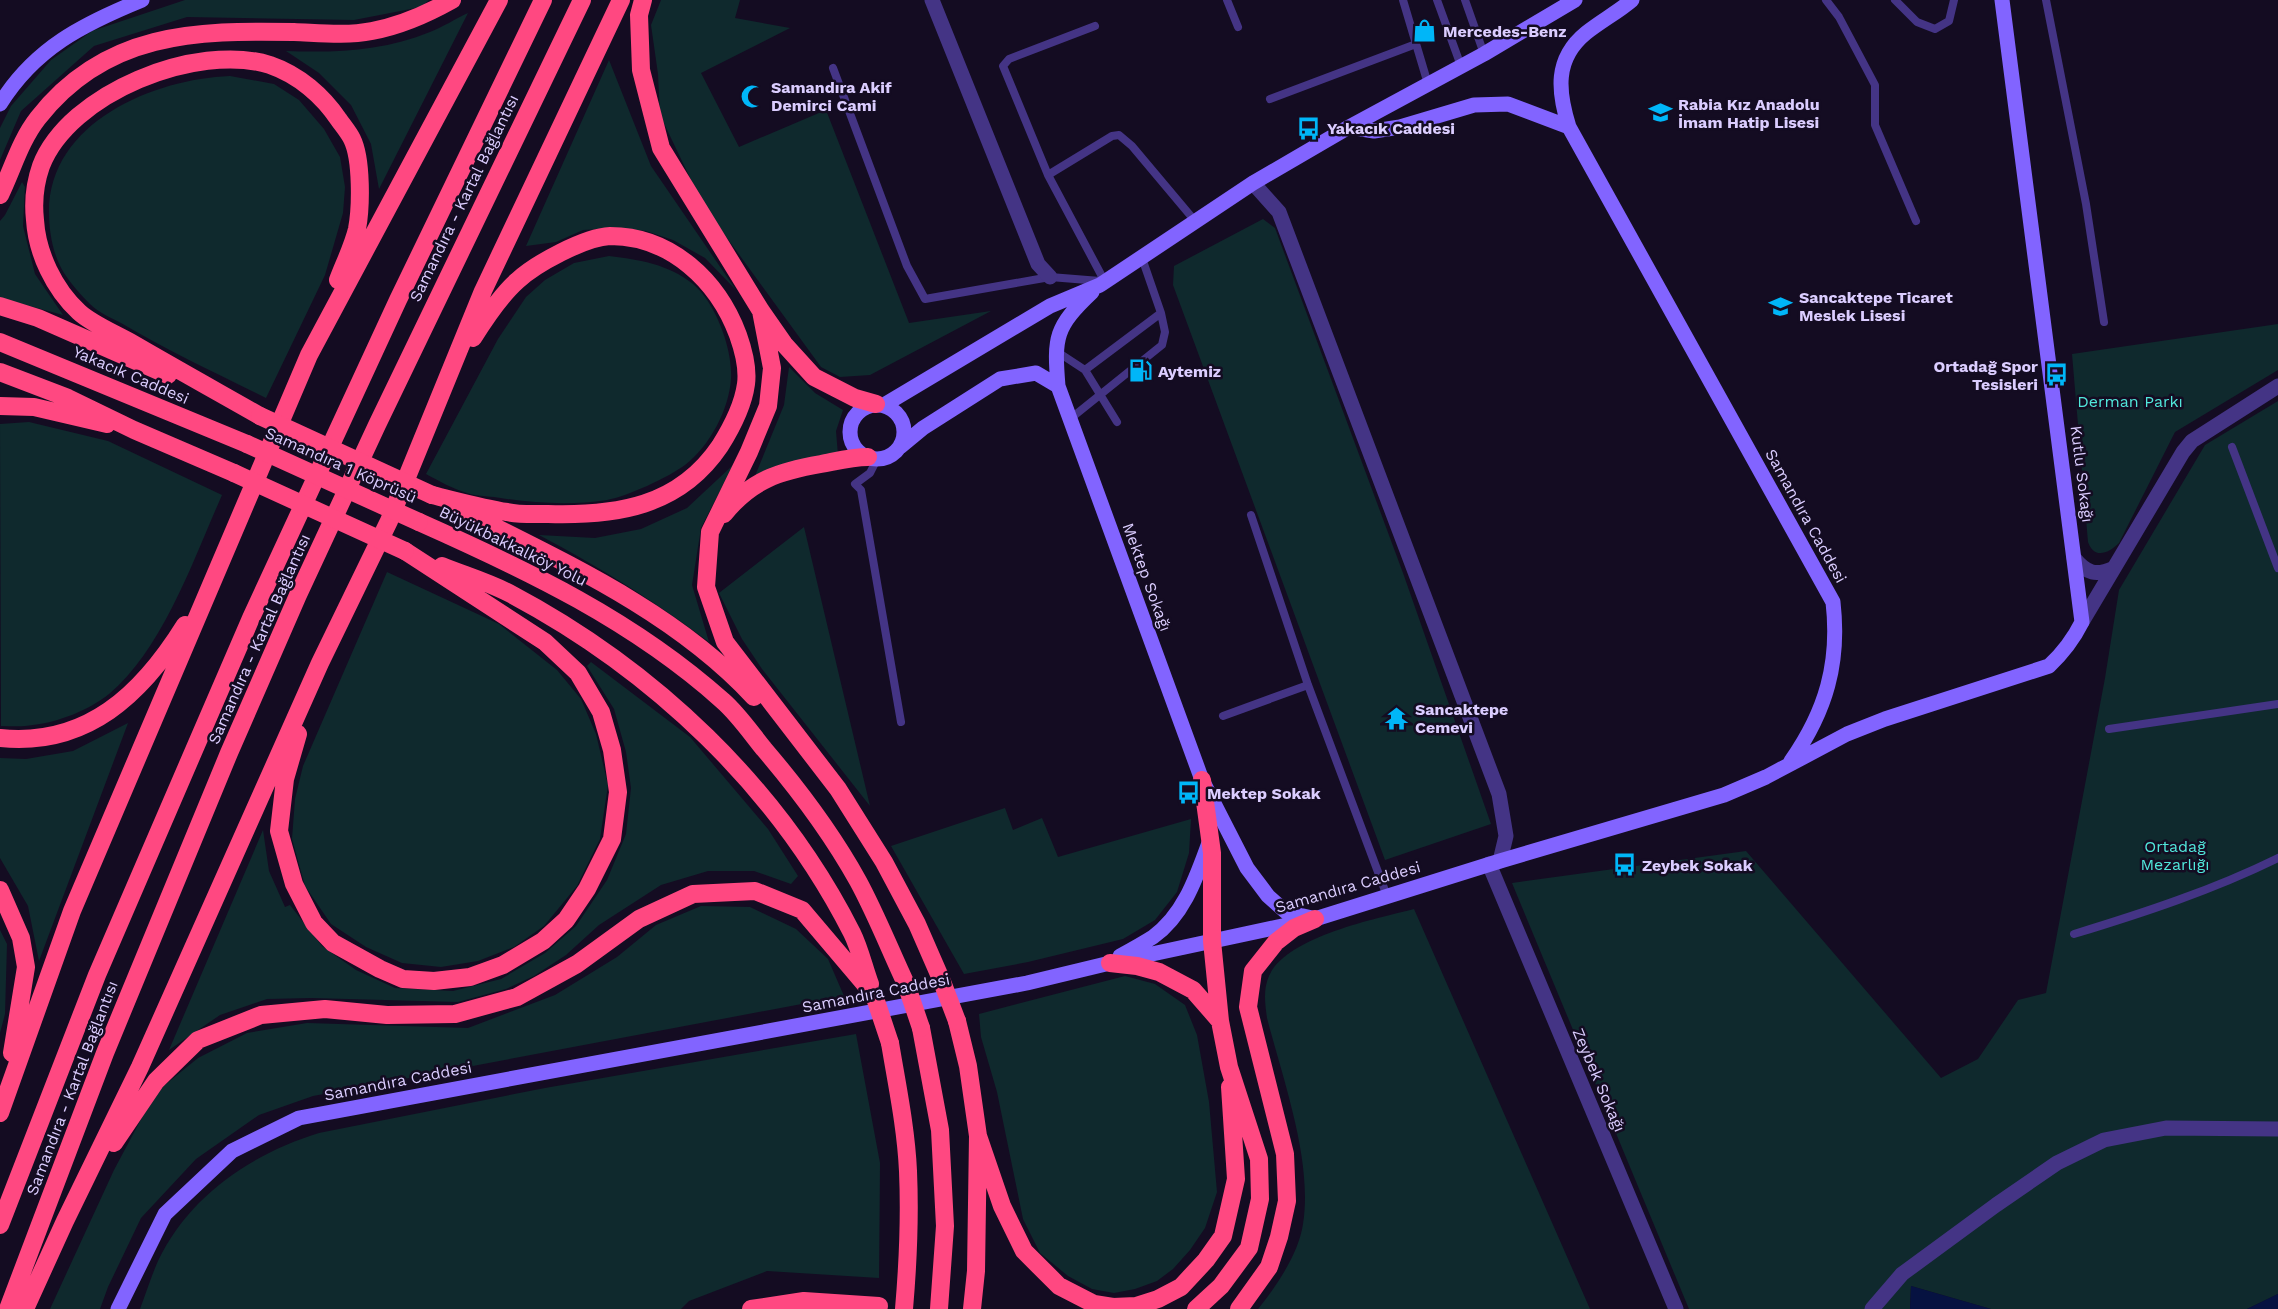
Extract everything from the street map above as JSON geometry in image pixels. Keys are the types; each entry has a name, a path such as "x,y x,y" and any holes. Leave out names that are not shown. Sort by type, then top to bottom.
{"highway":[{"path":"0,195 19,146 38,117 76,79 135,47 166,38 230,31 333,34 371,31 430,13 452,0"},
{"path":"309,355 499,0"},
{"name":"Samandıra - Kartal Bağlantısı","path":"0,1226 97,975 247,629 398,300 543,0"},
{"name":"Samandıra - Kartal Bağlantısı","path":"8,1309 109,1042 225,763 298,595 376,425 582,0"},
{"path":"26,1309 65,1221 145,1056 320,663 389,521 483,291 621,0"},
{"path":"643,0 639,15 641,70 661,148 761,311 784,344 814,377 855,398 880,404"},
{"path":"2,1107 72,911 309,355 357,229 361,186 353,141 327,103 298,79 270,65 246,60 219,59 186,63 132,82 108,95 82,114 59,136 41,166 33,200 36,235 53,282 80,313 260,416"},
{"path":"432,495 509,513 587,515 638,507 691,480 710,460 734,424 747,383 743,349 729,312 710,284 690,263 641,239 608,236 571,247 517,281 474,336 434,415"},
{"path":"0,306 38,318 260,416 432,495 588,575 666,622 734,676 838,789"},
{"path":"761,311 772,368 768,406 749,452 710,532 706,587 725,642 838,789 884,862 917,924 957,1021 968,1066 978,1137 976,1271 972,1309"},
{"name":"Yakacık Caddesi","path":"0,342 247,444"},
{"path":"0,372 68,398 405,552 508,592 590,641 670,701 709,738 785,825 817,871 853,935 874,995 890,1043 908,1168 909,1241 904,1309"},
{"path":"0,406 34,407 134,430"},
{"name":"Samandıra 1 Köprüsü","path":"247,444 419,522"},
{"path":"710,532 733,503 754,485 787,470 855,457 872,458"},
{"name":"Büyükbakkalköy Yolu","path":"419,522 520,567 607,615 664,655 724,701 820,819 859,882 906,984 921,1028 940,1130 945,1226 939,1309"},
{"path":"320,663 285,779 279,831 294,884 314,923 333,943 403,979 434,981 470,977 503,965 543,941 566,920 602,862 612,839 618,792 612,750 601,712 578,673 545,642 405,552"},
{"path":"0,738 37,738 72,731 100,717 122,701 149,674 181,631 212,580"},
{"path":"1196,1309 1221,1286 1249,1248 1260,1199 1259,1160 1229,1067 1220,1021 1212,941 1210,840 1202,780"},
{"path":"0,890 21,938 26,967 2,1107"},
{"path":"65,1221 108,1151 156,1081 198,1040 261,1015 326,1009 387,1015 455,1014 517,997 577,964 639,919 693,894 754,891 802,910 874,995"},
{"path":"1239,1309 1269,1268 1287,1201 1285,1154 1248,1007 1253,971 1276,942 1294,928 1315,919"},
{"path":"1110,963 1137,966 1167,976 1193,990 1220,1021"},
{"path":"978,1137 1002,1206 1024,1251 1059,1286 1094,1304 1113,1307 1136,1306 1158,1299 1181,1287 1206,1260 1223,1236 1236,1179 1230,1116 1229,1067"},
{"path":"751,1309 804,1301 879,1306"}],"main road":[{"path":"0,104 11,86 33,61 56,42 102,17 142,0"},
{"path":"1058,386 1036,373 1000,378 923,428 886,458 872,458 860,453 854,446 850,428 852,419 866,406 880,404 1050,306 1102,283 1253,183 1349,127 1484,54 1575,0"},
{"name":"Samandıra Caddesi","path":"118,1309 165,1214 232,1151 299,1118 1004,987 1315,919 1495,862 1724,795 1750,785 1789,763 1813,725 1822,705 1834,663 1837,632 1833,602 1569,127 1561,101 1560,81 1565,62 1575,44 1585,33 1632,0"},
{"name":"Kutlu Sokağı","path":"2002,0 2082,621"},
{"path":"1349,127 1374,131 1400,127 1474,105 1508,104 1569,127"},
{"path":"1058,386 1055,350 1059,330 1070,313 1102,283"},
{"name":"Mektep Sokağı","path":"1058,386 1202,780 1247,868 1268,896 1286,912 1315,919"},
{"path":"880,404 892,408 903,422 904,439 900,447"},
{"path":"1789,763 1847,734 1885,719 2049,666 2073,640 2082,621"},
{"path":"1110,963 1155,935 1176,913 1192,888 1210,840"}],"street":[{"path":"932,0 1038,264 1050,277"},
{"path":"1253,183 1279,212 1499,794 1506,836 1495,862"},
{"path":"2082,621 2183,452 2192,441 2278,386"},
{"path":"2074,558 2091,574 2114,568"},
{"name":"Zeybek Sokağı","path":"1495,862 1676,1309"},
{"path":"1872,1309 1902,1274 1996,1205 2056,1163 2104,1140 2166,1128 2278,1130"}],"lane":[{"path":"1227,0 1238,27"},
{"path":"1403,0 1428,84"},
{"path":"1437,0 1461,66"},
{"path":"1465,0 1484,54"},
{"path":"1826,0 1839,17 1875,85 1875,125 1916,221"},
{"path":"1895,0 1917,22 1935,29 1950,21 1954,0"},
{"path":"2046,0 2086,204 2104,322"},
{"path":"1095,26 1009,59 1003,66 1048,175 1102,283"},
{"path":"1270,99 1416,44"},
{"path":"833,68 907,266 925,299 1050,277 1102,283"},
{"path":"1048,175 1112,136 1119,135 1132,146 1195,221"},
{"path":"1070,419 1162,345 1165,332 1161,313 1142,258"},
{"path":"1085,370 1161,313"},
{"path":"1055,350 1085,370 1117,422"},
{"path":"2232,447 2278,568"},
{"path":"872,458 870,473 855,484 861,490 902,722"},
{"path":"1251,515 1308,685 1387,896"},
{"path":"1223,717 1308,685"},
{"path":"2109,729 2278,704"},
{"path":"2074,934 2140,914 2254,870 2278,858"}],"green space":[{"path":"185,0 429,0 421,7 354,20 187,17 94,46 21,111 0,160 0,128 11,106 51,60 92,31"},
{"path":"661,0 740,0 735,18 790,28 701,73 739,147 826,110 909,323 991,311 870,375 840,377 821,367 703,205 660,115 658,74 651,25"},
{"path":"468,13 379,189 371,144 351,105 319,73 286,51 323,52 377,47 430,32"},
{"path":"609,60 651,166 736,290 705,258 673,240 646,231 617,228 583,230 556,242 526,246"},
{"path":"230,76 274,84 299,100 324,129 340,157 345,187 343,213 325,275 266,398 193,362 93,307 76,289 60,266 52,244 50,228 49,212 54,180 67,153 86,130 111,111 139,97 200,79"},
{"path":"22,182 25,187 23,226 35,274 63,315 0,298 0,221"},
{"path":"1263,219 1275,228 1403,573 1491,824 1385,860 1173,285 1174,266"},
{"path":"609,256 643,261 674,272 701,292 716,315 726,341 731,379 717,426 702,448 685,465 658,481 616,498 593,502 550,503 470,494 426,474 498,339 526,297 545,280 574,263"},
{"name":"Derman Parkı","path":"2278,324 2278,370 2175,432 2119,543 2106,552 2094,551 2088,542 2072,354"},
{"path":"789,367 815,393 843,410 836,431 838,455 755,476 784,405"},
{"name":"Ortadağ Mezarlığı","path":"2278,401 2278,1294 2247,1309 1991,1309 1911,1286 1910,1309 1689,1309 1512,883 1746,851 1941,1078 1978,1059 2018,1000 2046,993 2105,678 2119,590 2205,445"},
{"path":"29,422 108,441 222,495 188,574 161,628 146,653 128,675 101,700 73,714 53,721 25,726 1,726 0,424"},
{"path":"733,465 701,528 692,585 709,642 626,585 539,535 595,538 641,529 687,508"},
{"path":"804,527 870,806 762,669 742,639 719,593"},
{"path":"387,572 499,624 557,670 581,699 596,734 608,785 600,839 577,886 544,926 514,947 478,961 441,967 402,963 366,947 331,924 305,886 292,839 295,799 303,766"},
{"path":"591,662 690,737 768,829 798,876 791,884 754,871 708,871 661,885 599,925 566,955 534,976 506,989 458,1002 267,999 220,1015 169,1050 263,830 269,871 285,907 290,905 322,946 356,970 395,988 453,991 501,979 545,953 576,926 607,880 626,834 631,788 626,752 614,709 587,666"},
{"path":"128,723 39,961 28,906 0,858 0,758 26,759 73,751"},
{"path":"1005,808 1013,830 1042,818 1058,857 1191,819 1189,853 1177,892 1155,920 1123,939 1028,962 964,974 891,846"},
{"path":"701,906 750,907 796,929 828,959 844,996 313,1096 259,1115 196,1159 141,1218 100,1309 50,1309 114,1170 155,1093 198,1058 247,1033 307,1023 468,1028 555,995 617,957 656,925"},
{"path":"1414,909 1590,1309 1258,1309 1292,1258 1301,1235 1305,1200 1304,1174 1295,1121 1267,1018 1265,991 1267,981 1279,962 1293,950 1312,940 1355,924"},
{"path":"0,930 7,944 5,1014 0,1033"},
{"path":"1125,976 1155,984 1185,1005 1197,1035 1209,1102 1217,1192 1205,1228 1173,1269 1157,1281 1114,1293 1092,1289 1068,1276 1040,1253 1023,1219 997,1092 981,1037 979,1014"},
{"path":"856,1034 880,1163 879,1278 767,1271 689,1301 681,1309 140,1309 158,1261 171,1238 205,1197 246,1166 294,1142 319,1133 545,1088"}],"shaded area":[{"path":"1911,1286 1991,1309 1910,1309"},
{"path":"2278,1294 2278,1309 2247,1309"}],"place":[{"name":"Mercedes-Benz","path":"1425,31"},
{"name":"Samandıra Akif Demirci Cami","path":"753,96"},
{"name":"Rabia Kız Anadolu İmam Hatip Lisesi","path":"1660,113"},
{"name":"Yakacık Caddesi","path":"1309,128"},
{"name":"Sancaktepe Ticaret Meslek Lisesi","path":"1781,306"},
{"name":"Aytemiz","path":"1140,371"},
{"name":"Ortadağ Spor Tesisleri","path":"2056,375"},
{"name":"Sancaktepe Cemevi","path":"1397,718"},
{"name":"Mektep Sokak","path":"1189,793"},
{"name":"Zeybek Sokak","path":"1624,865"}]}
